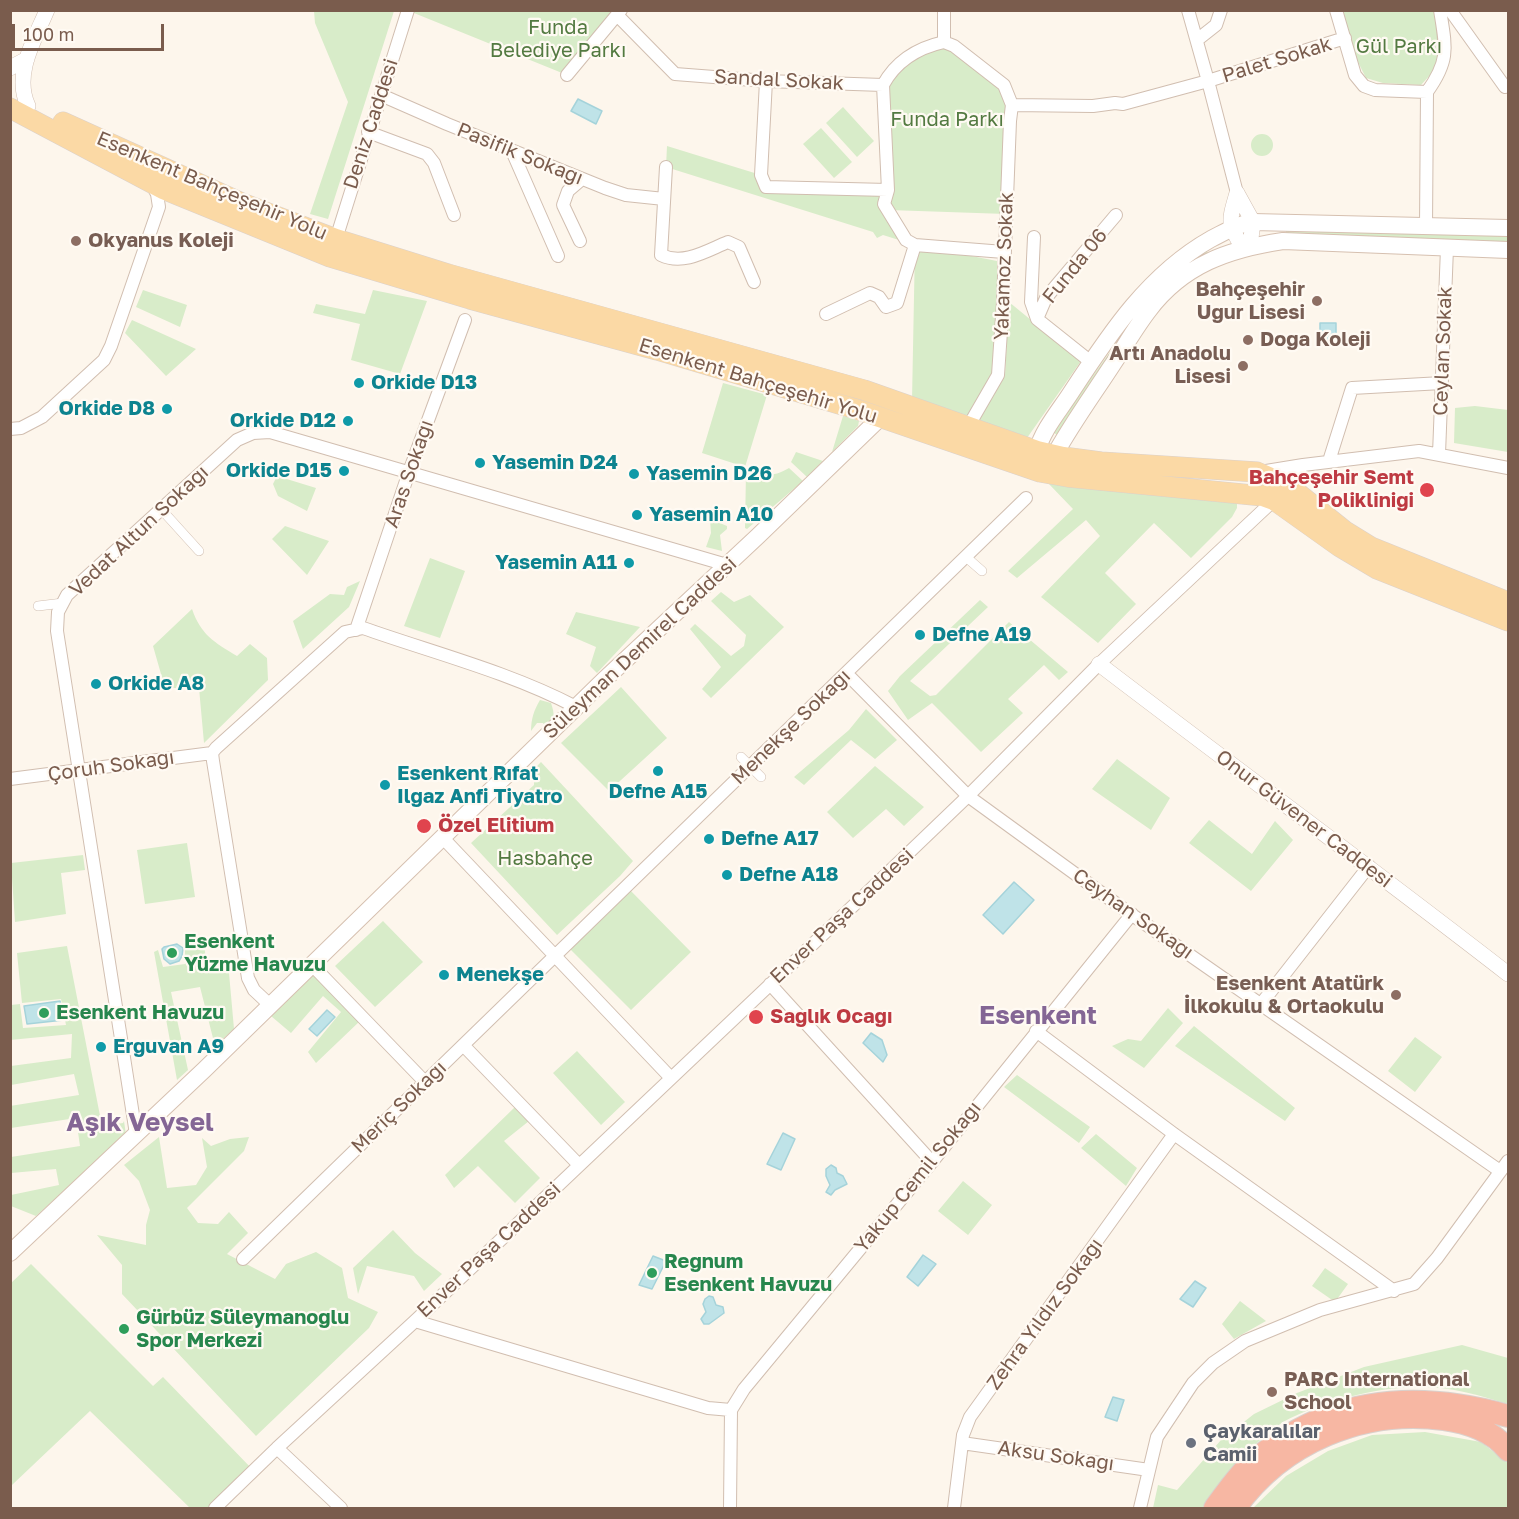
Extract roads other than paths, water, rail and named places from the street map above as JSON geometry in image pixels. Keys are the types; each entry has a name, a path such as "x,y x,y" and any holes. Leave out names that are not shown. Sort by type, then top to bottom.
{"highway":[{"path":"1215,1509 1251,1462 1290,1434 1333,1414 1381,1402 1410,1401 1454,1403 1509,1416"},
{"path":"1235,1509 1262,1477 1286,1457 1331,1432 1373,1420 1414,1417 1450,1420 1467,1424 1487,1433 1509,1450"}],"main road":[{"name":"Esenkent Bahçeşehir Yolu","path":"10,95 19,107 151,183 184,198 333,248 470,299 657,350 881,417 1040,472 1078,478 1263,496 1282,493"},
{"name":"Esenkent Bahçeşehir Yolu","path":"19,107 242,203 333,248 458,277 872,393 1046,453 1101,462 1257,472 1340,547 1377,569 1508,614"},
{"path":"1046,453 1042,436 1122,319 1169,267 1198,246 1230,228 1253,222 1509,228"},
{"path":"1040,472 1046,453 1148,310 1168,288 1192,270 1221,256 1247,247 1283,241 1509,250"},
{"path":"872,393 881,406 881,417"},
{"path":"881,417 895,408 907,406"},
{"name":"Süleyman Demirel Caddesi","path":"10,1253 312,965 576,707 881,417"}],"street":[{"path":"19,107 27,59 47,10"},
{"name":"Deniz Caddesi","path":"333,248 408,10"},
{"path":"944,10 944,42"},
{"path":"1188,10 1236,193 1253,222 1247,247"},
{"path":"1197,40 1216,25 1221,10"},
{"path":"1336,10 1355,75 1364,86 1375,90 1427,92"},
{"path":"1426,227 1427,92 1444,61 1446,46 1440,10"},
{"path":"1450,10 1505,87"},
{"path":"567,75 619,13"},
{"name":"Sandal Sokak","path":"619,13 675,74 766,81 883,85"},
{"name":"Palet Sokak","path":"1012,105 1123,104 1208,81 1345,38"},
{"path":"1004,252 915,245 906,240 884,204 888,190 883,85 890,72 920,48 944,42 954,46 1004,85 1012,105"},
{"path":"10,68 27,59"},
{"path":"766,81 761,175 766,187 888,190"},
{"name":"Pasifik Sokağı","path":"381,95 582,179 626,195 664,199"},
{"name":"Yakamoz Sokak","path":"972,420 998,375 1012,105"},
{"path":"368,132 427,154 434,163 454,215"},
{"path":"512,151 558,256"},
{"path":"666,167 661,255 668,259 686,259 728,242 739,248 754,282"},
{"path":"580,241 563,204 568,191 582,179"},
{"path":"10,429 21,428 42,417 104,360 111,346 159,207 157,194 151,183"},
{"path":"1236,193 1230,215 1230,228 1247,247"},
{"path":"159,207 170,200 184,198"},
{"name":"Funda 06","path":"1036,319 1046,298 1055,286 1116,215"},
{"name":"Funda 06","path":"1034,237 1031,302 1036,319 1091,362"},
{"path":"826,314 870,293 879,297 886,307 897,303 915,245"},
{"name":"Ceylan Sokak","path":"1439,454 1447,248"},
{"name":"Aras Sokağı","path":"356,630 409,472 465,320"},
{"path":"1329,461 1352,388 1442,383"},
{"name":"Vedat Altun Sokağı","path":"136,1134 57,631 58,612 67,595 146,516 161,509 237,440 252,433 270,432 727,565"},
{"path":"1257,472 1419,451 1509,468"},
{"name":"Enver Paşa Caddesi","path":"215,1509 968,796 1099,664 1282,493 1303,465"},
{"name":"Menekşe Sokağı","path":"555,956 1026,498"},
{"path":"161,509 199,551"},
{"path":"966,557 982,571"},
{"path":"38,606 63,603"},
{"path":"270,1005 254,990 249,978 212,753 345,632 363,628 496,672 541,689 576,707"},
{"name":"Onur Güvener Caddesi","path":"1099,664 1509,974"},
{"name":"Ceyhan Sokağı","path":"846,673 968,796 1132,914 1500,1170"},
{"name":"Çoruh Sokağı","path":"10,779 212,753"},
{"path":"741,757 761,777"},
{"path":"442,837 671,1078"},
{"path":"1261,1004 1369,866"},
{"name":"Yakup Cemil Sokağı","path":"731,1410 744,1389 932,1162 1132,914"},
{"name":"Meriç Sokağı","path":"243,1259 555,956"},
{"path":"312,965 425,1082"},
{"path":"770,984 932,1162"},
{"path":"1036,1031 1174,1134 1394,1291"},
{"path":"463,1045 579,1165"},
{"name":"Zehra Yıldız Sokağı","path":"954,1509 962,1443 970,1418 1174,1134"},
{"path":"1140,1509 1158,1437 1193,1383 1213,1363 1245,1341 1320,1310 1414,1284 1437,1258 1500,1170 1509,1161"},
{"path":"415,1321 708,1408 731,1410 730,1509"},
{"name":"Aksu Sokağı","path":"962,1443 1149,1470"},
{"path":"277,1448 341,1509"}],"water":[{"path":"578,99 602,111 596,124 571,111"},
{"path":"1320,323 1336,323 1336,340 1320,340"},
{"path":"1014,882 1034,900 1003,934 983,915"},
{"name":"Esenkent Yüzme Havuzu","path":"177,944 183,948 182,956 179,961 170,964 164,959 162,949"},
{"name":"Esenkent Havuzu","path":"60,1001 64,1020 27,1024 24,1006"},
{"path":"327,1010 335,1017 317,1036 309,1029"},
{"path":"871,1033 882,1040 887,1055 883,1062 863,1043"},
{"path":"783,1133 795,1139 781,1170 767,1164"},
{"path":"831,1165 836,1168 837,1173 843,1176 847,1184 835,1190 831,1195 826,1192 830,1185 826,1169"},
{"path":"923,1255 936,1264 918,1286 907,1277"},
{"name":"Regnum Esenkent Havuzu","path":"653,1256 666,1261 652,1289 639,1285"},
{"path":"1195,1281 1206,1288 1193,1307 1180,1299"},
{"name":"Regnum Esenkent Havuzu","path":"709,1296 713,1297 716,1305 723,1307 724,1313 709,1324 704,1324 701,1319 706,1312 703,1304"},
{"path":"1113,1397 1124,1400 1117,1421 1105,1417"}],"place":[{"name":"Okyanus Koleji","path":"76,241"},
{"name":"Bahçeşehir Uğur Lisesi","path":"1317,301"},
{"name":"Doğa Koleji","path":"1248,340"},
{"name":"Artı Anadolu Lisesi","path":"1243,366"},
{"name":"Orkide D13","path":"359,383"},
{"name":"Orkide D8","path":"167,409"},
{"name":"Orkide D12","path":"348,421"},
{"name":"Yasemin D24","path":"480,463"},
{"name":"Orkide D15","path":"344,471"},
{"name":"Yasemin D26","path":"634,474"},
{"name":"Bahçeşehir Semt Polikliniği","path":"1427,490"},
{"name":"Yasemin A10","path":"637,515"},
{"name":"Yasemin A11","path":"629,563"},
{"name":"Defne A19","path":"920,635"},
{"name":"Orkide A8","path":"96,684"},
{"name":"Defne A15","path":"658,771"},
{"name":"Esenkent Rıfat Ilgaz Anfi Tiyatro","path":"385,785"},
{"name":"Özel Elitium","path":"424,826"},
{"name":"Defne A17","path":"709,839"},
{"name":"Defne A18","path":"727,875"},
{"name":"Esenkent Yüzme Havuzu","path":"172,953"},
{"name":"Menekşe","path":"444,975"},
{"name":"Esenkent Atatürk İlkokulu & Ortaokulu","path":"1396,995"},
{"name":"Esenkent Havuzu","path":"44,1013"},
{"name":"Sağlık Ocağı","path":"756,1017"},
{"name":"Erguvan A9","path":"101,1047"},
{"name":"Regnum Esenkent Havuzu","path":"652,1273"},
{"name":"Gürbüz Süleymanoğlu Spor Merkezi","path":"124,1329"},
{"name":"PARC International School","path":"1272,1392"},
{"name":"Çaykaralılar Camii","path":"1191,1443"}],"district":[{"name":"Esenkent","path":"1038,1016"},
{"name":"Aşık Veysel","path":"140,1123"}],"park label":[{"name":"Funda Belediye Parkı","path":"558,40"},
{"name":"Gül Parkı","path":"1399,47"},
{"name":"Funda Parkı","path":"947,120"},
{"name":"Hasbahçe","path":"545,859"}]}
